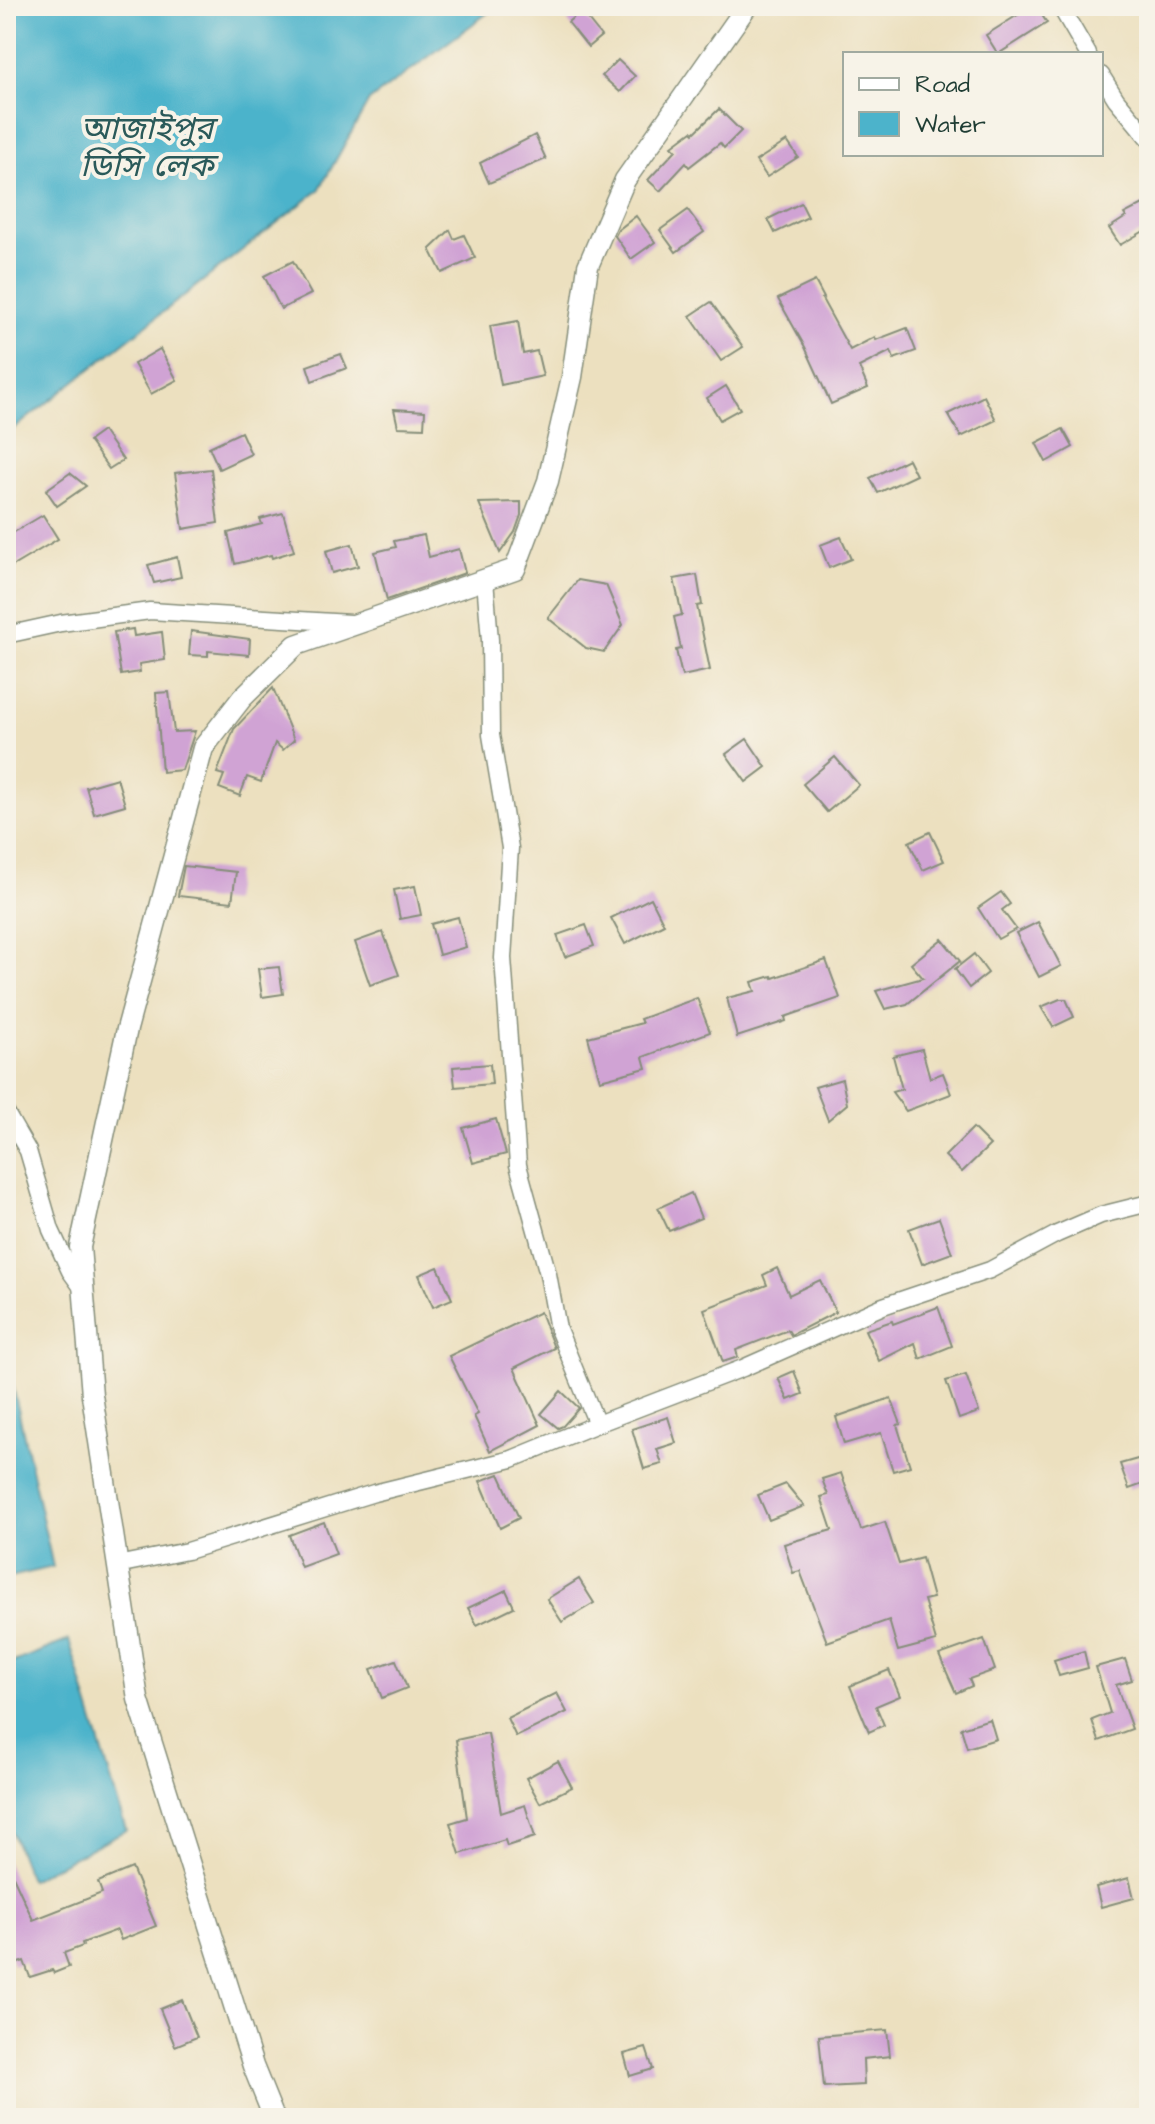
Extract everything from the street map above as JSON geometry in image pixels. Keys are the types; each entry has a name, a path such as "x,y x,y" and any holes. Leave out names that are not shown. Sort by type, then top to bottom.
{"street":[{"path":"274,2118 253,2066 138,1699 92,1395 80,1247 127,1029 203,748 242,698 296,645 515,569 548,481 572,377 588,266 625,180 747,6"},
{"path":"1060,6 1087,52"},
{"path":"1103,78 1149,139"},
{"path":"485,580 490,640 491,735 510,848 502,933 518,1165 548,1274 558,1329 597,1424"},
{"path":"6,635 61,623 150,611 361,624"},
{"path":"6,1113 28,1151 51,1230 70,1271 83,1289"},
{"path":"117,1565 187,1551 374,1493 512,1459 743,1368 883,1306 990,1270 1057,1234 1101,1215 1149,1203"}],"water":[{"name":"আজাইপুর ডিসি লেক","path":"6,6 497,6 369,101 319,190 6,435"},
{"path":"6,1355 53,1567 6,1578"},
{"path":"69,1640 126,1830 30,1880 6,1817 6,1665"}],"building":[{"path":"1032,6 1036,6 1047,23 1001,52 997,52 986,35"},
{"path":"581,11 601,36 588,47 568,22"},
{"path":"618,60 635,76 620,92 602,76"},
{"path":"719,109 741,131 724,148 720,143 689,167 686,163 660,191 648,180 676,150 672,146 692,131 694,133"},
{"path":"535,135 546,159 489,183 480,163"},
{"path":"787,141 798,157 767,177 756,161"},
{"path":"1149,201 1149,228 1120,245 1109,228 1126,217 1124,214"},
{"path":"801,203 808,217 775,233 768,219"},
{"path":"688,210 704,232 676,252 660,230"},
{"path":"636,216 655,242 631,259 615,236"},
{"path":"450,230 454,239 464,235 475,258 442,273 430,249"},
{"path":"293,261 311,294 281,309 264,276"},
{"path":"815,281 850,350 875,337 876,340 907,328 916,351 894,359 891,351 859,367 868,388 831,404 805,347 778,299"},
{"path":"711,302 743,347 721,361 690,316"},
{"path":"518,321 523,354 537,351 543,376 501,385 490,326"},
{"path":"160,349 177,380 151,394 134,364"},
{"path":"341,354 347,368 312,381 307,366"},
{"path":"726,386 740,409 720,420 707,398"},
{"path":"984,396 996,420 961,437 948,414"},
{"path":"394,409 425,411 424,428 398,427"},
{"path":"1063,429 1073,447 1046,462 1036,443"},
{"path":"103,431 123,460 109,469 89,441"},
{"path":"241,432 251,454 219,469 209,447"},
{"path":"908,459 916,475 878,493 870,478"},
{"path":"211,469 218,523 183,529 175,473"},
{"path":"70,473 86,486 57,506 46,490"},
{"path":"521,502 521,515 515,532 500,553 479,503"},
{"path":"283,513 294,551 235,564 228,533 262,524 260,519"},
{"path":"43,515 58,539 6,570 6,537"},
{"path":"424,535 429,557 459,549 465,573 387,600 375,552 396,547 394,541"},
{"path":"841,537 851,559 829,568 820,545"},
{"path":"352,544 358,566 332,573 326,551"},
{"path":"177,557 181,577 154,583 148,565"},
{"path":"697,575 702,605 697,606 710,670 682,676 676,650 681,649 674,617 682,615 674,579"},
{"path":"578,580 606,585 623,625 604,652 586,648 548,618"},
{"path":"133,629 134,636 162,632 165,660 139,664 140,672 121,675 114,632"},
{"path":"191,631 250,639 249,655 208,651 208,656 189,655"},
{"path":"273,688 294,740 283,750 275,743 261,782 247,777 240,796 219,788 224,775 217,773 234,729"},
{"path":"169,692 174,732 195,731 182,770 162,772 156,693"},
{"path":"747,739 766,767 746,782 726,754"},
{"path":"835,757 859,785 827,812 803,784"},
{"path":"117,778 125,805 94,814 86,787"},
{"path":"930,832 944,861 923,870 909,842"},
{"path":"184,866 236,872 232,902 178,896"},
{"path":"415,886 421,915 400,919 394,890"},
{"path":"1001,892 1010,904 1002,910 1016,929 998,939 978,908"},
{"path":"651,898 664,924 625,944 611,918"},
{"path":"458,917 466,947 439,955 431,924"},
{"path":"1038,922 1061,966 1039,977 1016,933"},
{"path":"586,925 594,946 565,957 557,935"},
{"path":"383,932 399,975 370,985 355,942"},
{"path":"942,939 960,961 907,1004 885,1009 876,991 923,978 911,964"},
{"path":"974,954 988,973 969,988 955,969"},
{"path":"826,960 840,998 737,1037 727,998 755,991 752,982"},
{"path":"279,967 283,994 262,997 258,969"},
{"path":"697,998 710,1032 643,1057 646,1068 600,1080 588,1037 642,1023 640,1019"},
{"path":"1066,999 1074,1017 1053,1027 1041,1007"},
{"path":"922,1049 930,1078 943,1073 951,1094 906,1111 892,1092 902,1089 893,1056"},
{"path":"490,1064 492,1084 455,1087 453,1067"},
{"path":"842,1079 847,1104 828,1120 815,1087"},
{"path":"496,1119 506,1154 473,1163 463,1128"},
{"path":"973,1128 990,1145 962,1172 945,1156"},
{"path":"691,1193 701,1218 669,1231 658,1208"},
{"path":"939,1218 952,1253 922,1264 909,1229"},
{"path":"438,1267 452,1299 433,1307 419,1275"},
{"path":"777,1268 789,1295 820,1280 836,1312 791,1335 788,1330 736,1350 738,1357 723,1362 704,1309 767,1285 763,1275"},
{"path":"938,1307 952,1346 920,1359 915,1343 879,1361 865,1330 892,1321 893,1324"},
{"path":"540,1312 554,1348 514,1368 540,1425 490,1451 474,1416 478,1414 449,1356"},
{"path":"794,1371 803,1394 788,1400 778,1378"},
{"path":"966,1375 979,1412 959,1419 946,1381"},
{"path":"561,1391 579,1408 558,1428 541,1414"},
{"path":"891,1398 901,1424 897,1425 910,1466 893,1471 881,1433 844,1444 836,1417"},
{"path":"668,1417 676,1443 657,1449 662,1464 644,1469 632,1429"},
{"path":"1141,1458 1149,1482 1129,1489 1120,1464"},
{"path":"841,1473 861,1530 885,1522 899,1564 922,1558 933,1598 924,1600 936,1641 898,1651 889,1620 827,1642 800,1571 793,1573 784,1544 832,1530 821,1497 828,1495 822,1479"},
{"path":"499,1474 519,1518 500,1528 480,1481"},
{"path":"786,1484 804,1506 769,1520 758,1495"},
{"path":"324,1522 336,1554 301,1567 289,1535"},
{"path":"579,1579 594,1603 562,1622 547,1599"},
{"path":"506,1590 514,1607 477,1625 468,1608"},
{"path":"984,1639 995,1670 969,1679 972,1686 956,1693 939,1655"},
{"path":"1084,1651 1088,1668 1059,1676 1054,1660"},
{"path":"1125,1659 1132,1680 1116,1685 1132,1729 1099,1741 1092,1720 1110,1713 1096,1667"},
{"path":"396,1660 407,1688 382,1698 371,1669"},
{"path":"889,1670 900,1696 876,1706 884,1725 869,1732 850,1686"},
{"path":"557,1693 567,1712 516,1737 507,1718"},
{"path":"990,1719 996,1739 967,1748 961,1728"},
{"path":"488,1733 501,1813 525,1805 535,1837 507,1846 505,1840 460,1854 450,1823 467,1818 456,1740"},
{"path":"558,1761 572,1787 540,1803 526,1778"},
{"path":"6,1861 33,1920 102,1893 98,1882 132,1868 156,1926 121,1940 117,1930 82,1943 83,1946 64,1953 69,1967 30,1977 24,1961 13,1965 6,1944"},
{"path":"1129,1878 1134,1898 1101,1907 1096,1887"},
{"path":"182,2000 197,2037 175,2046 160,2009"},
{"path":"887,2030 890,2056 863,2059 864,2085 824,2087 819,2036"},
{"path":"646,2048 653,2069 630,2076 624,2054"}]}
